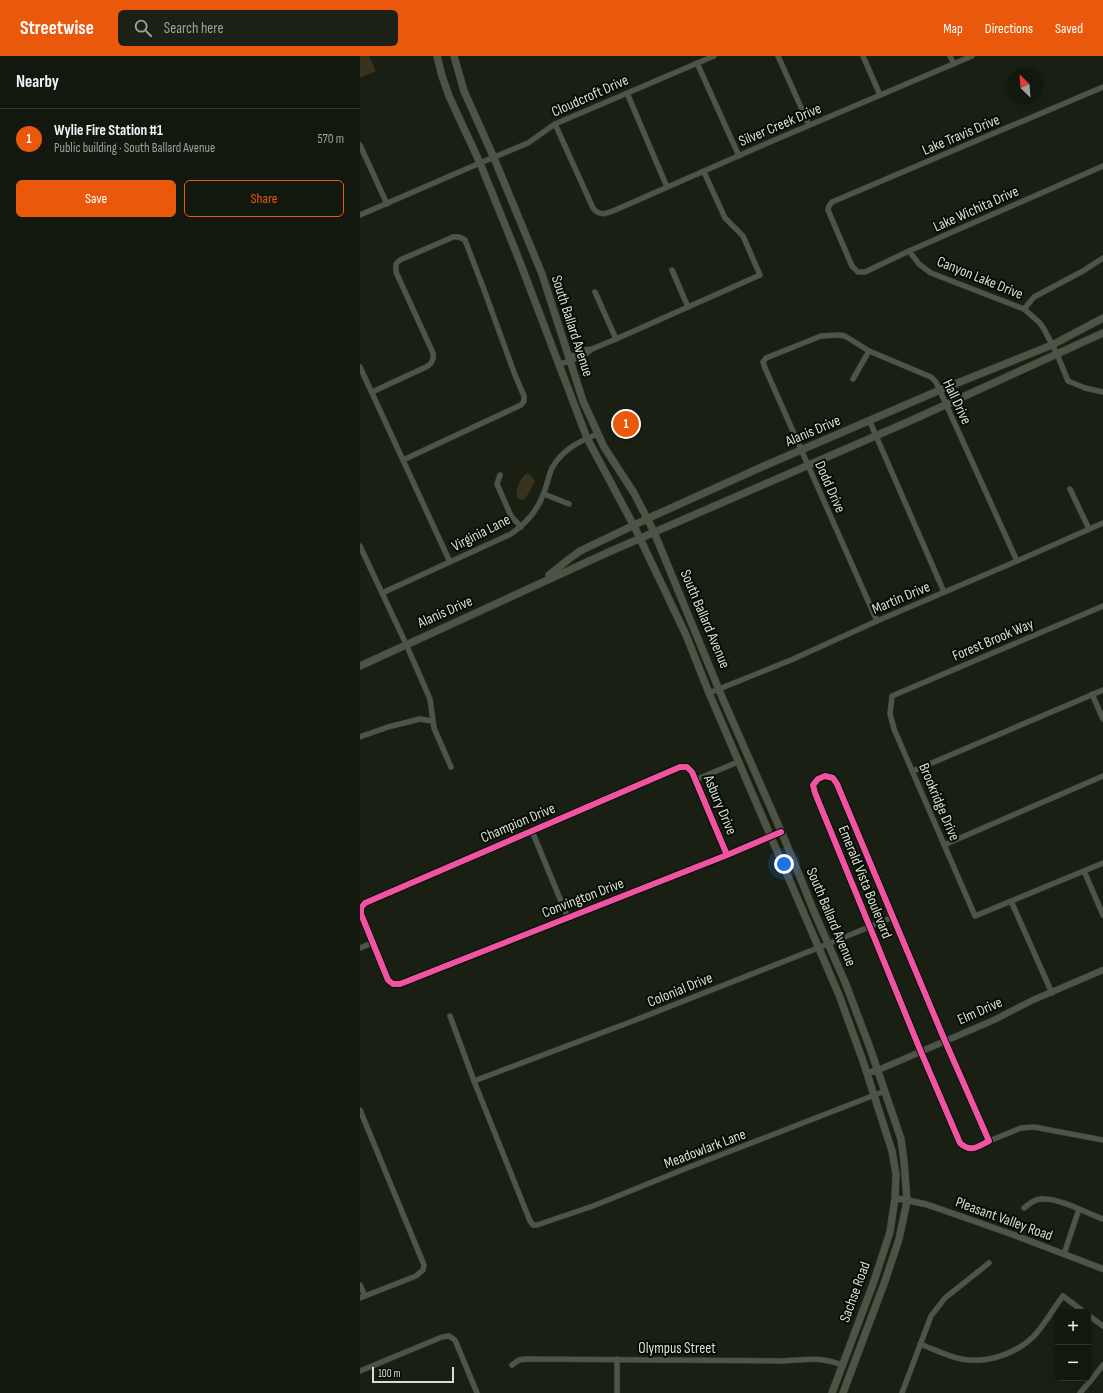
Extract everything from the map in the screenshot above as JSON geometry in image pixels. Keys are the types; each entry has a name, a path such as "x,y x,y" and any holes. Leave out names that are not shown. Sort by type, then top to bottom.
{"main road":[{"name":"South Ballard Avenue","path":"437,56 449,96 480,163 518,257 587,438 634,526 686,635 738,762 839,995 867,1073 892,1151 896,1174 895,1198"},
{"name":"South Ballard Avenue","path":"454,56 464,91 494,158 542,274 583,401 604,447 634,493 654,532 719,689 847,989 878,1070 901,1139 907,1201"},
{"name":"Alanis Drive","path":"541,582 580,551 647,519 940,390 1052,345 1103,318"},
{"name":"Alanis Drive","path":"360,666 541,582 946,404 1103,333"},
{"name":"Sachse Road","path":"832,1393 873,1284 890,1232 895,1198"},
{"name":"Sachse Road","path":"843,1393 899,1240 907,1201"}],"street":[{"name":"Cloudcroft Drive","path":"360,216 528,143 555,124 714,56"},
{"path":"778,56 809,125"},
{"path":"863,56 880,95"},
{"path":"950,56 954,64"},
{"name":"Silver Creek Drive","path":"555,124 593,208 597,213 604,214 972,56"},
{"path":"697,63 739,156"},
{"name":"Lake Travis Drive","path":"858,272 852,266 829,214 829,206 832,202 1103,86"},
{"path":"627,93 667,187"},
{"path":"360,145 387,204"},
{"name":"Lake Wichita Drive","path":"858,272 865,272 909,251 1103,166"},
{"path":"558,365 570,360 575,360 585,355 592,349 760,275 743,236 725,218 704,172"},
{"path":"372,392 426,367 433,360 433,353 396,272 396,264 400,260 453,236 459,236 465,240 514,375 524,396 524,401 521,405 403,460"},
{"name":"Canyon Lake Drive","path":"909,251 919,264 931,273 1024,309 1039,322 1057,354 1068,381 1085,388 1103,392"},
{"path":"1024,309 1034,297 1083,272 1103,258"},
{"path":"672,270 688,307"},
{"path":"594,292 616,339"},
{"name":"Hall Drive","path":"763,362 766,358 820,336 830,334 845,336 869,351 931,377 936,382 940,390 1017,562"},
{"path":"853,379 869,351"},
{"name":"Dodd Drive","path":"763,362 807,465 877,621"},
{"path":"360,367 450,562"},
{"path":"870,422 944,592"},
{"name":"Virginia Lane","path":"382,593 511,534 531,517 539,505 552,468 560,458 570,448 587,438 598,434"},
{"path":"500,475 497,484 511,516 520,527"},
{"path":"1070,489 1089,529"},
{"path":"544,494 569,504"},
{"name":"Martin Drive","path":"709,693 791,660 1103,523"},
{"path":"360,546 430,699 434,728 451,768"},
{"name":"Forest Brook Way","path":"892,696 1103,606"},
{"path":"912,771 1103,690"},
{"path":"1092,694 1103,719"},
{"name":"Brookridge Drive","path":"892,696 890,714 894,729 975,916 1011,901"},
{"path":"360,737 388,727 420,719 432,721"},
{"path":"695,780 738,762"},
{"name":"Champion Drive","path":"372,943 361,914 361,908 365,903 680,767 686,767"},
{"name":"Asbury Drive","path":"686,767 692,772 727,855"},
{"name":"Emerald Vista Boulevard","path":"825,776 833,778 837,784 893,917 989,1141 977,1148 971,1149 960,1143 921,1052 815,793 813,785 818,779 825,776"},
{"path":"944,845 1103,776"},
{"path":"532,831 568,918"},
{"name":"Convington Drive","path":"372,943 388,980 393,984 400,984 727,855 781,832"},
{"path":"1052,993 1011,901 1103,863"},
{"path":"1084,871 1103,915"},
{"name":"Colonial Drive","path":"474,1081 633,1021 893,917"},
{"path":"360,948 372,943"},
{"name":"Elm Drive","path":"867,1073 921,1052 1103,970"},
{"path":"450,1016 474,1081"},
{"name":"Meadowlark Lane","path":"474,1081 530,1222 537,1226 593,1206 885,1092"},
{"path":"360,1110 424,1265 423,1270 416,1276 362,1297 360,1285"},
{"path":"989,1141 1022,1128 1034,1127 1103,1140"},
{"name":"Pleasant Valley Road","path":"895,1198 925,1204 940,1209 1103,1269"},
{"path":"1024,1208 1034,1201 1043,1198 1079,1209 1103,1219"},
{"path":"1064,1254 1079,1209"},
{"path":"902,1393 931,1316 945,1298 989,1263"},
{"path":"920,1344 964,1359 983,1360 1003,1355 1020,1347 1033,1336 1063,1296 1080,1309"},
{"path":"1091,1317 1103,1326"},
{"path":"360,1371 446,1336 452,1337 457,1344 477,1393"},
{"name":"Olympus Street","path":"512,1365 519,1360 525,1359 783,1361 815,1358 828,1360 842,1365"},
{"path":"617,1359 617,1393"},
{"path":"1080,1393 1103,1365"}],"shaded area":[{"path":"360,56 369,56 376,71 360,78"},
{"path":"527,473 531,475 535,482 525,499 522,500 517,497 517,488 524,475"}],"cycle path":[{"path":"727,855 692,772 687,767 680,767 365,903 361,908 361,914 388,980 393,984 400,984 727,855 781,832"},
{"path":"825,776 833,778 837,784 945,1041 989,1141 977,1147 967,1148 960,1143 921,1052 815,793 813,785 818,779 825,776"}],"place":[{"name":"Wylie Fire Station #1","path":"626,424"}]}
